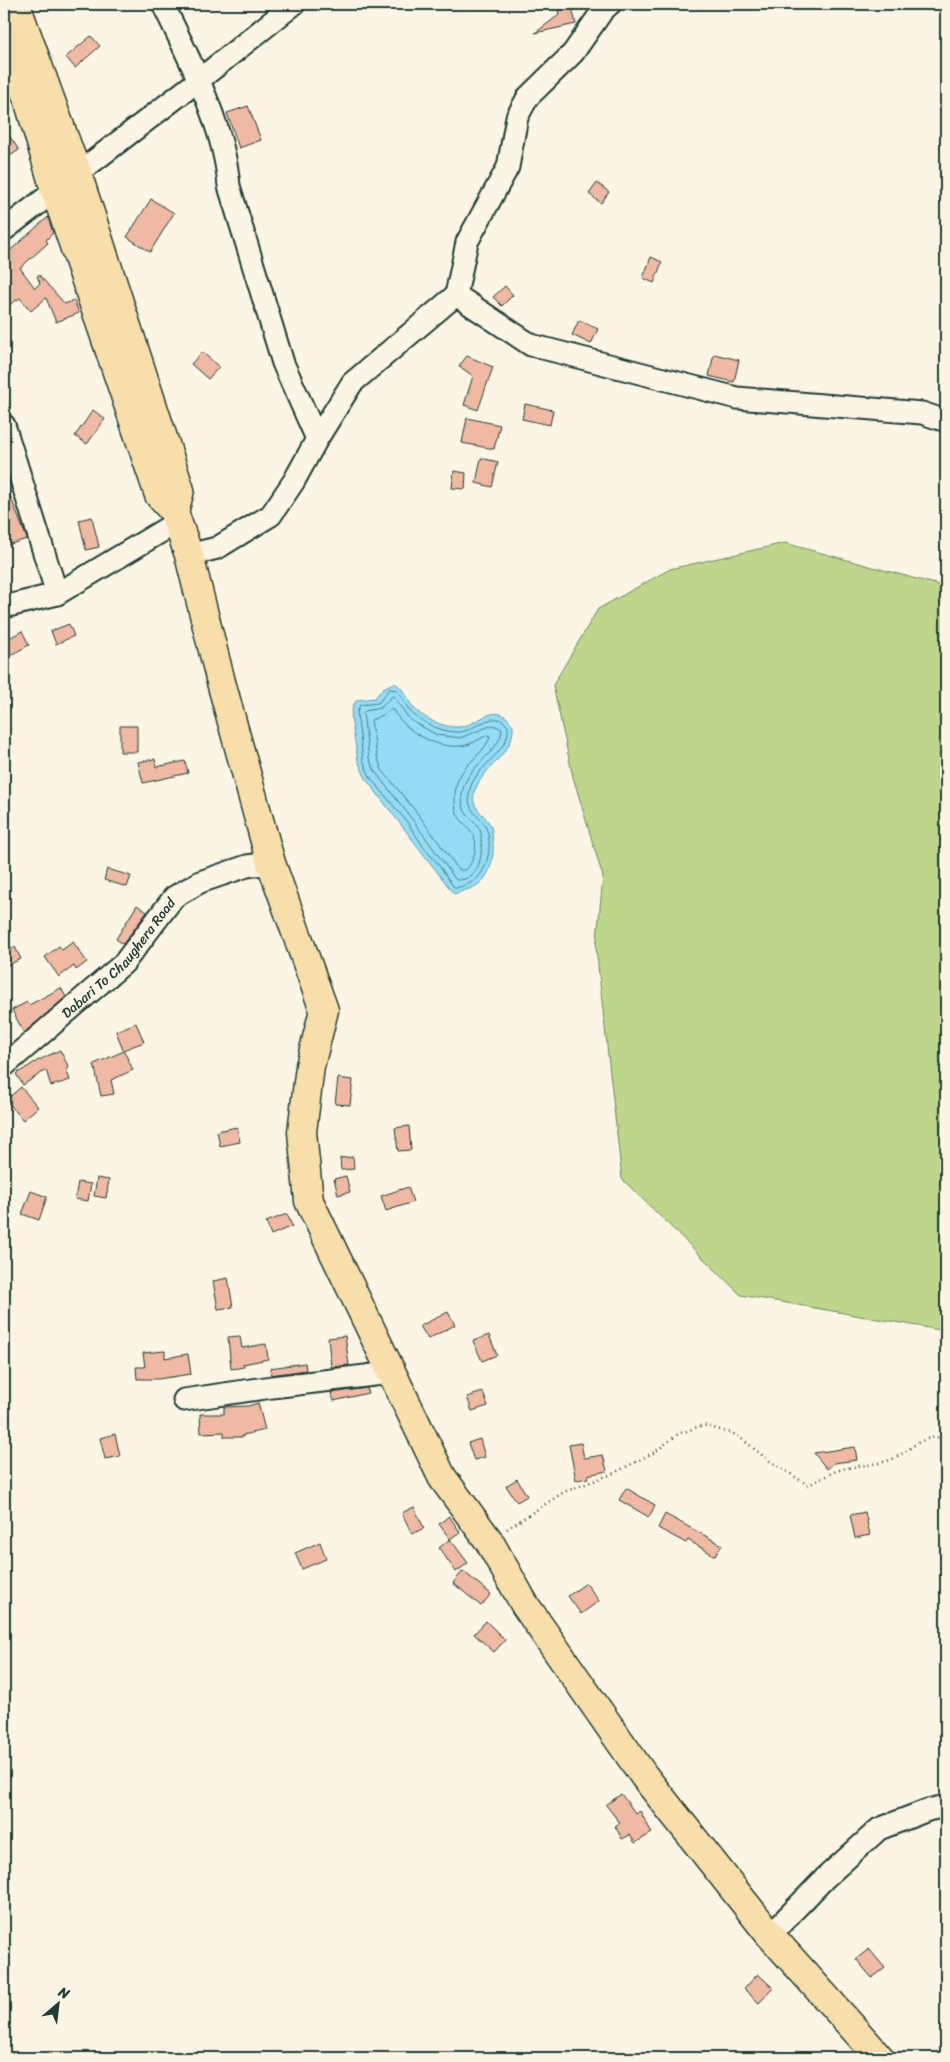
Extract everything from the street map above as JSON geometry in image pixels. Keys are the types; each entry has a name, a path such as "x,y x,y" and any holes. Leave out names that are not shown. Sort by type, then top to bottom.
{"main road":[{"path":"12,4 19,14 77,174 180,490 175,517"},
{"path":"4,42 28,99 55,190 159,495 175,517 188,554 271,863 324,1010 310,1066 302,1132 309,1200 442,1477 489,1541 525,1605 644,1776 770,1935 880,2058"}],"street":[{"path":"163,4 199,80 227,160 229,186 283,363 317,439"},
{"path":"4,230 199,80 294,4"},
{"path":"188,554 217,548 271,515 294,481 317,439 352,383 456,295 467,242 508,168 517,117 528,97 573,53 603,10 610,4"},
{"path":"456,295 531,345 709,391 737,398 922,413 946,421"},
{"path":"4,425 57,594"},
{"path":"4,607 57,594 175,517"},
{"name":"Dabari To Chaughera Road","path":"4,1066 124,963 174,897 200,882 247,866 271,863"},
{"path":"184,1400 272,1387 391,1373"},
{"path":"770,1935 825,1878 879,1829 928,1810 946,1806"}],"path":[{"path":"489,1541 564,1492 612,1474 655,1452 678,1434 703,1425 737,1435 767,1459 808,1485 846,1468 871,1465 892,1459 914,1444 935,1436 946,1439"}],"green space":[{"path":"785,543 946,587 946,1331 741,1295 622,1179 596,948 603,877 573,777 553,685 598,609 670,569"}],"water":[{"path":"394,683 403,690 417,711 440,724 453,727 465,726 487,716 500,714 507,718 513,726 509,744 479,782 475,790 475,805 490,825 493,848 491,867 485,878 471,889 454,894 366,779 358,761 351,718 353,705 357,700 375,698 383,688"}],"building":[{"path":"557,4 571,4 576,24 535,33 559,15"},
{"path":"91,36 100,46 75,68 66,57"},
{"path":"248,106 261,140 239,148 227,113"},
{"path":"4,128 19,150 4,160"},
{"path":"597,183 609,192 601,203 589,194"},
{"path":"151,199 174,213 150,252 127,237"},
{"path":"48,217 53,233 46,240 48,243 20,268 35,288 40,283 37,276 39,275 65,304 74,300 79,313 56,322 46,298 31,311 20,298 4,308 4,256"},
{"path":"651,257 662,262 654,283 643,278"},
{"path":"505,286 513,295 502,306 493,297"},
{"path":"579,320 598,329 591,344 572,335"},
{"path":"202,352 219,367 208,379 191,364"},
{"path":"714,354 739,360 734,382 709,376"},
{"path":"467,356 493,367 478,410 464,405 473,376 459,366"},
{"path":"525,404 553,410 550,425 522,419"},
{"path":"93,410 105,419 87,444 75,436"},
{"path":"467,418 500,425 494,449 462,443"},
{"path":"481,458 498,462 492,487 476,483"},
{"path":"454,471 466,473 465,489 452,488"},
{"path":"4,480 27,539 4,546"},
{"path":"92,517 99,547 86,550 79,520"},
{"path":"69,624 74,636 56,644 51,631"},
{"path":"22,631 29,645 9,656 4,647 4,641"},
{"path":"120,726 137,726 137,752 120,752"},
{"path":"155,759 156,767 185,761 188,773 143,783 138,762"},
{"path":"107,869 131,876 127,887 104,880"},
{"path":"137,905 147,912 123,944 116,939"},
{"path":"73,942 87,962 76,970 74,966 59,977 45,957 59,946 62,950"},
{"path":"15,947 21,959 4,967 4,953"},
{"path":"61,988 66,997 24,1033 12,1010 27,1002 29,1005"},
{"path":"136,1023 144,1042 123,1050 116,1031"},
{"path":"60,1050 69,1068 66,1069 70,1080 51,1086 46,1070 23,1085 16,1074"},
{"path":"124,1051 133,1070 111,1080 114,1094 101,1096 94,1064"},
{"path":"338,1078 353,1080 350,1105 335,1104"},
{"path":"21,1087 38,1107 23,1120 6,1100"},
{"path":"409,1126 411,1150 398,1151 395,1128"},
{"path":"237,1127 240,1142 220,1146 217,1131"},
{"path":"353,1157 354,1169 341,1170 340,1158"},
{"path":"346,1176 350,1192 338,1195 334,1179"},
{"path":"97,1178 109,1180 106,1198 94,1196"},
{"path":"78,1182 91,1184 88,1201 75,1199"},
{"path":"408,1187 413,1202 386,1211 381,1196"},
{"path":"31,1191 47,1197 39,1220 22,1214"},
{"path":"287,1214 292,1226 271,1235 266,1222"},
{"path":"228,1278 233,1307 218,1309 213,1281"},
{"path":"448,1312 455,1325 428,1339 420,1326"},
{"path":"489,1335 497,1355 482,1361 473,1341"},
{"path":"240,1336 242,1348 266,1344 268,1359 243,1364 244,1367 231,1369 228,1337"},
{"path":"345,1336 349,1365 331,1367 328,1338"},
{"path":"165,1351 165,1358 188,1354 191,1374 158,1379 137,1379 136,1367 145,1367 143,1353"},
{"path":"305,1363 306,1370 271,1375 270,1368"},
{"path":"367,1388 368,1393 334,1401 331,1393"},
{"path":"483,1392 488,1406 472,1411 467,1397"},
{"path":"258,1403 265,1430 243,1435 243,1437 224,1437 224,1432 201,1433 200,1414 224,1414 224,1407 248,1406"},
{"path":"115,1434 120,1456 105,1459 100,1438"},
{"path":"480,1439 485,1457 474,1460 468,1443"},
{"path":"581,1443 584,1458 603,1455 607,1471 587,1475 588,1478 576,1480 569,1445"},
{"path":"855,1447 857,1460 834,1463 827,1469 814,1453"},
{"path":"517,1479 527,1496 517,1502 506,1486"},
{"path":"626,1488 655,1505 649,1517 619,1500"},
{"path":"414,1507 424,1528 412,1534 402,1513"},
{"path":"865,1512 870,1535 855,1538 850,1515"},
{"path":"665,1514 722,1545 715,1556 688,1540 686,1543 658,1528"},
{"path":"449,1516 460,1532 450,1539 439,1524"},
{"path":"450,1539 468,1563 456,1572 439,1548"},
{"path":"320,1542 326,1559 302,1569 295,1553"},
{"path":"463,1571 491,1594 481,1606 453,1583"},
{"path":"586,1583 599,1601 581,1614 568,1596"},
{"path":"486,1621 505,1640 494,1652 474,1634"},
{"path":"621,1794 636,1814 640,1811 652,1833 635,1843 630,1835 622,1839 615,1826 620,1823 606,1805"},
{"path":"869,1949 885,1968 872,1978 856,1959"},
{"path":"758,1974 773,1988 759,2003 744,1989"}]}
